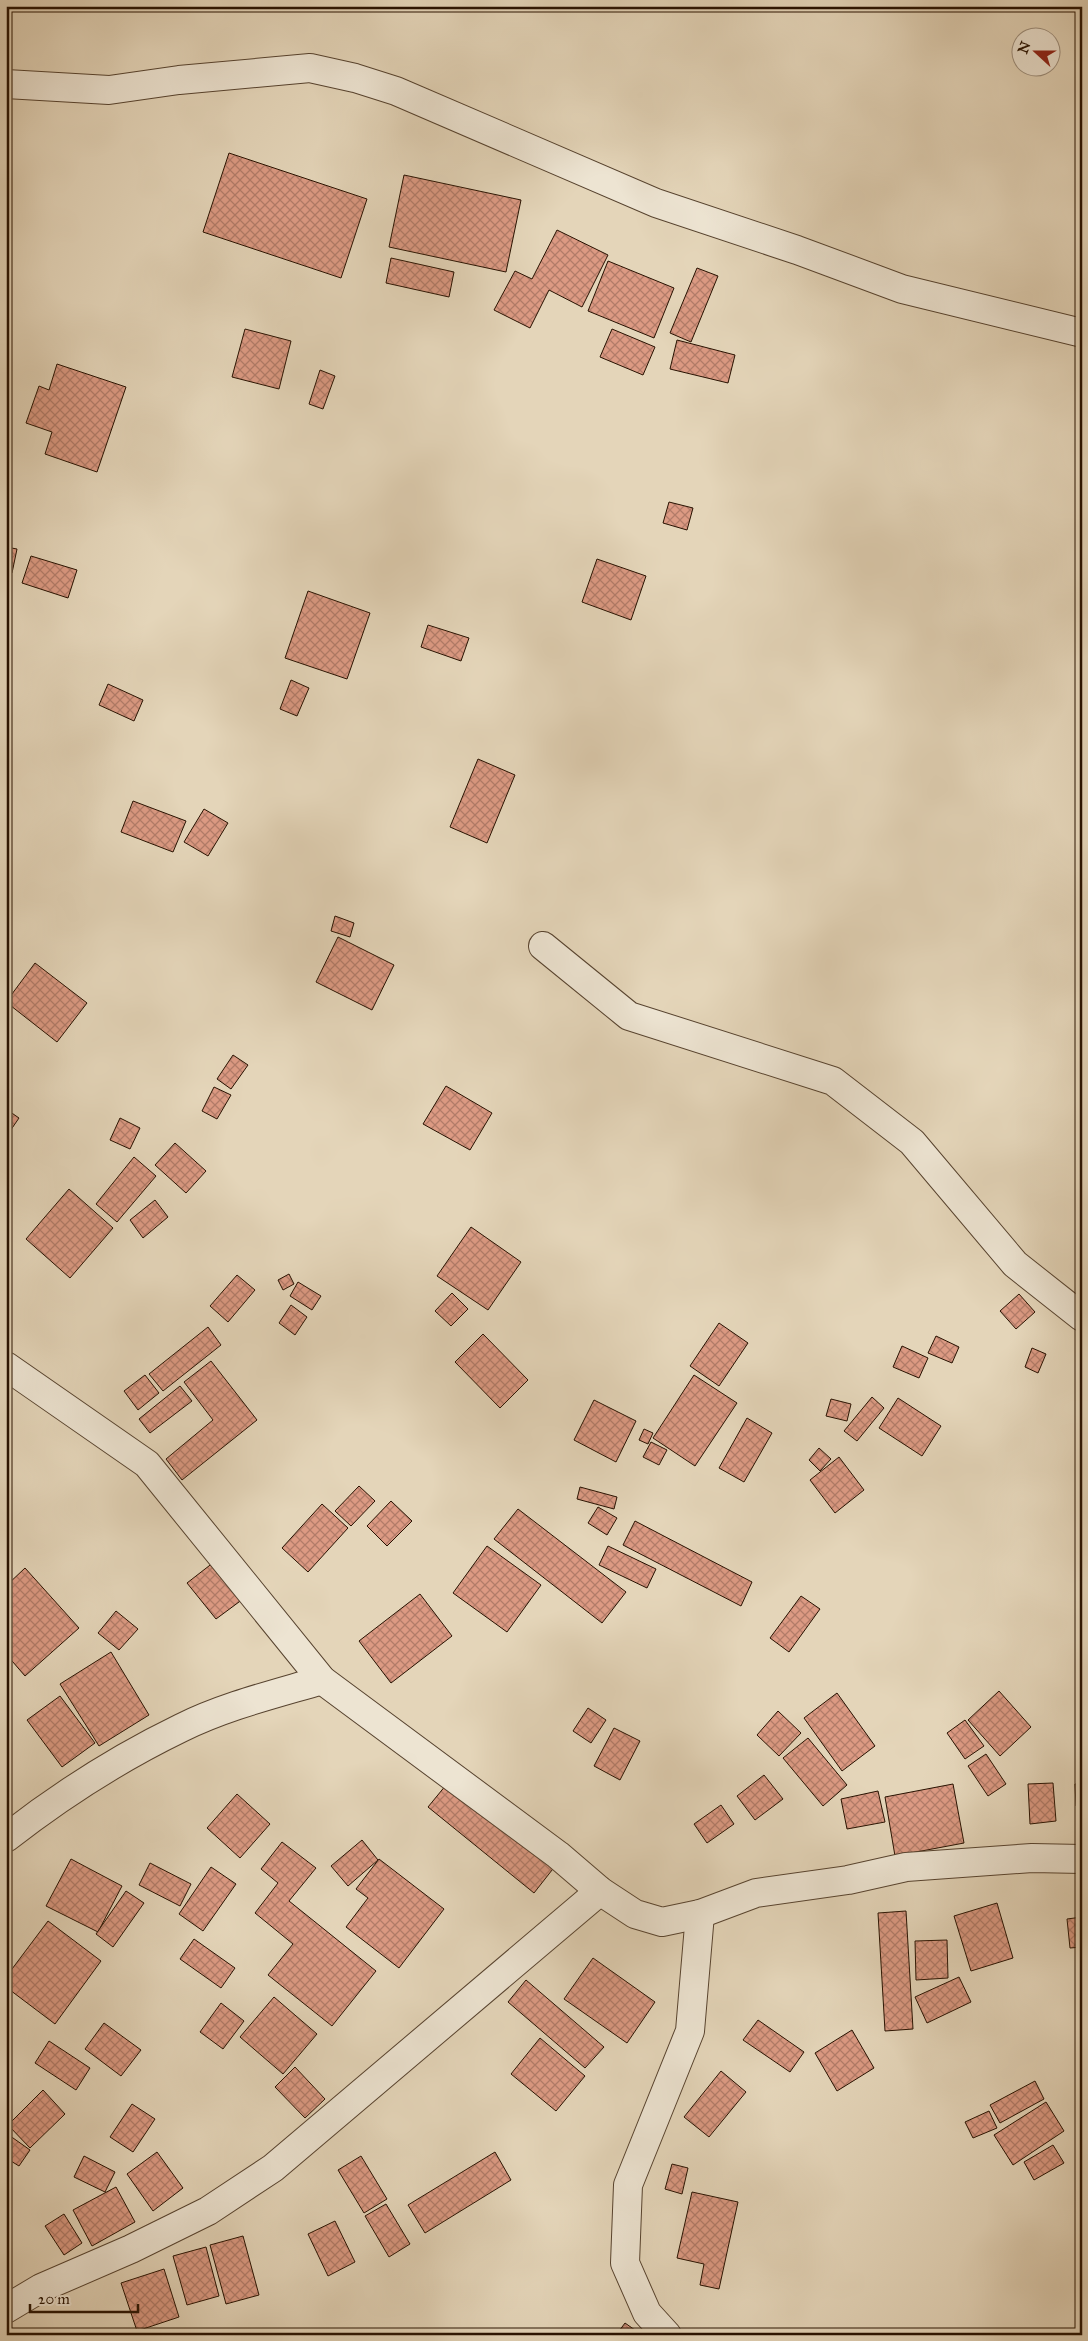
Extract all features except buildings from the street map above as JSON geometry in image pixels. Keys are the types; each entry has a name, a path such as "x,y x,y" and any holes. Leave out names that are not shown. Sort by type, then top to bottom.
{"street":[{"path":"6,84 109,90 179,80 310,68 346,76 396,91 656,203 797,250 902,289 1082,333"},
{"path":"543,946 629,1016 833,1081 912,1142 1015,1264 1082,1317"},
{"path":"6,1366 147,1464 322,1680 558,1855 600,1890 635,1914 662,1922 700,1914 756,1893 848,1880 906,1867 1032,1858 1082,1859"},
{"path":"6,1838 50,1803 118,1761 182,1727 245,1704 322,1680"},
{"path":"6,2309 41,2288 131,2249 208,2212 273,2168 600,1890"},
{"path":"667,2335 647,2313 625,2263 628,2185 690,2030 700,1914"}]}
